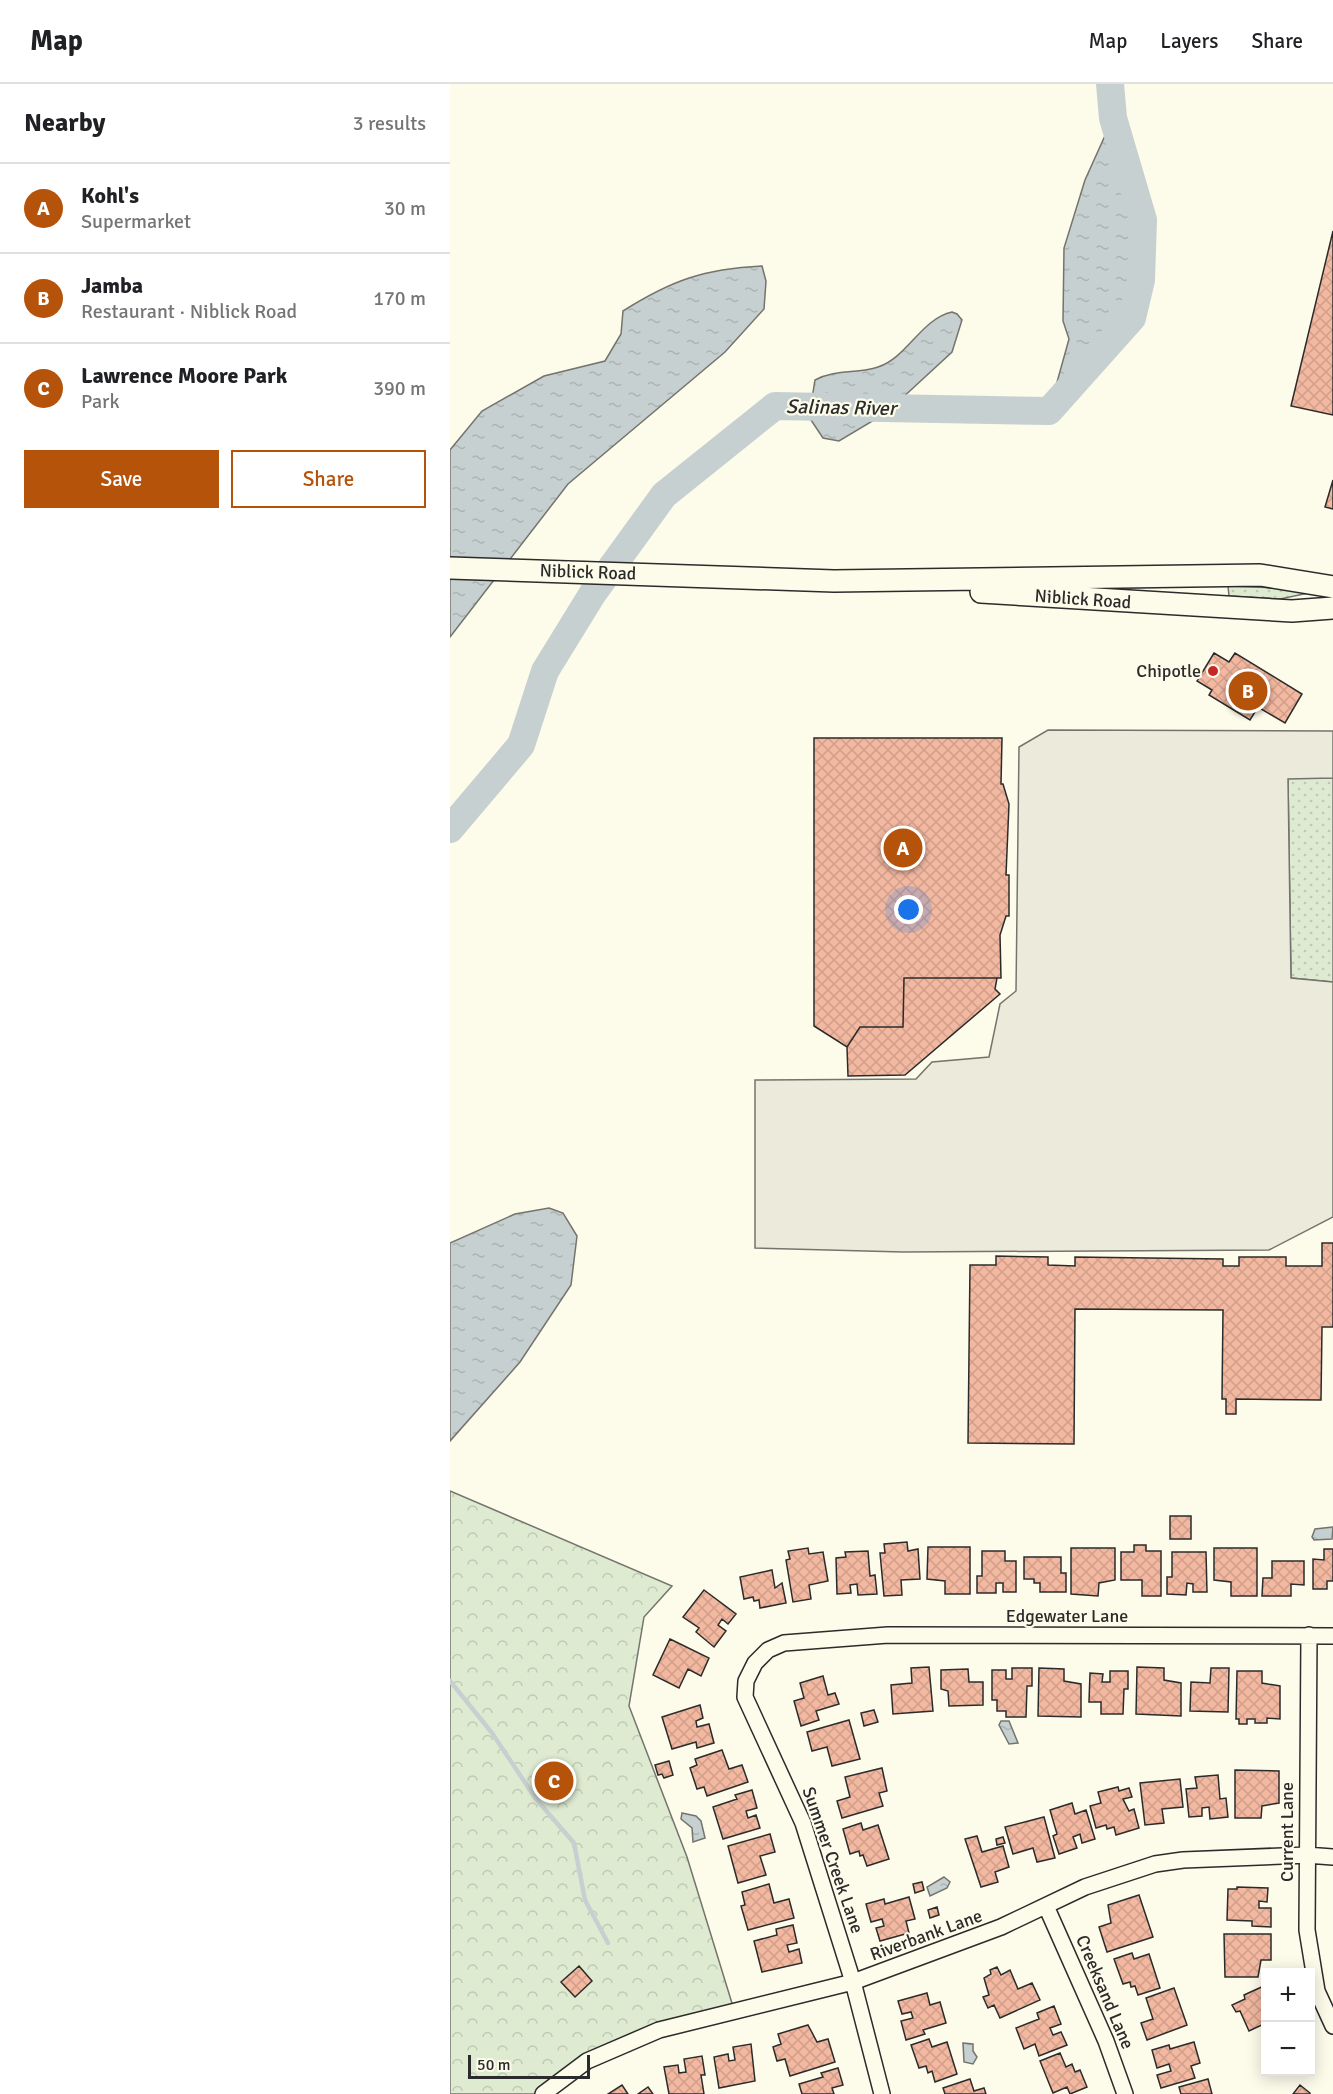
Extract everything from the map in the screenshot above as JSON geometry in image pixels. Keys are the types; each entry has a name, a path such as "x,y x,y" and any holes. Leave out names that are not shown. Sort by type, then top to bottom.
{"main road":[{"name":"Niblick Road","path":"450,568 834,580 1260,575 1333,587"},
{"name":"Niblick Road","path":"834,580 1129,602 1292,611 1333,608"}],"street":[{"name":"Edgewater Lane","path":"802,1642 888,1635 1333,1636"},
{"name":"Current Lane","path":"1309,1635 1306,1855 1309,1953 1317,1991 1333,2025"},
{"name":"Summer Creek Lane","path":"802,1642 784,1643 768,1650 755,1663 746,1680 745,1697 803,1823 853,1982 882,2094"},
{"name":"Riverbank Lane","path":"543,2094 587,2061 659,2030 853,1982 1001,1928 1084,1887 1155,1864 1183,1860 1306,1855 1333,1857"},
{"name":"Creeksand Lane","path":"1046,1906 1106,2041 1125,2094"}],"green space":[{"path":"1228,586 1323,590 1280,599 1229,596"},
{"path":"1288,778 1333,778 1333,982 1291,978"},
{"path":"450,1491 672,1586 644,1617 629,1706 687,1857 735,2013 606,2051 543,2094 450,2094"}],"shaded area":[{"path":"1048,730 1333,731 1333,778 1288,779 1291,978 1333,982 1333,1217 1269,1250 903,1252 755,1248 755,1080 916,1079 932,1062 989,1057 1000,1004 1016,991 1019,747"}],"water":[{"path":"1113,118 1143,220 1141,280 1132,318 1049,411 1069,339 1063,321 1064,248 1085,180"},
{"path":"762,266 766,281 764,309 725,352 568,484 450,637 450,450 482,411 544,376 605,361 621,334 623,311 657,291 705,273"},
{"path":"952,312 962,320 952,352 886,413 839,441 823,438 809,417 815,380 831,374 870,369 889,362 932,322"},
{"path":"549,1208 563,1213 577,1236 571,1285 520,1362 450,1441 450,1243 515,1214"},
{"path":"1333,1527 1332,1539 1314,1540 1312,1537 1315,1529"},
{"path":"1001,1721 1009,1721 1018,1743 1009,1744 999,1725"},
{"path":"682,1813 696,1816 701,1821 705,1838 693,1842 692,1828 681,1819"},
{"path":"944,1877 950,1882 947,1888 930,1896 927,1887"},
{"path":"963,2043 973,2044 973,2051 977,2057 973,2064 964,2062"}],"building":[{"path":"1333,231 1333,415 1291,406"},
{"path":"1333,480 1333,509 1325,507"},
{"path":"1214,653 1229,662 1235,653 1302,694 1285,723 1258,707 1250,720 1209,695 1212,690 1197,681"},
{"path":"814,738 1002,738 1001,784 1003,784 1009,804 1006,875 1009,875 1009,916 1006,916 1000,935 1001,978 904,978 903,1027 860,1027 847,1047 814,1026"},
{"path":"904,978 997,978 995,989 1000,994 905,1075 848,1076 847,1047 860,1027 903,1027"},
{"path":"1322,1243 1333,1243 1333,1327 1322,1327 1321,1400 1236,1399 1236,1414 1226,1414 1226,1399 1222,1399 1223,1310 1075,1309 1074,1444 968,1443 970,1265 996,1265 996,1256 1048,1257 1048,1265 1075,1266 1075,1257 1223,1259 1223,1266 1239,1266 1239,1257 1286,1257 1286,1266 1322,1266"},
{"path":"1170,1516 1191,1516 1191,1539 1170,1539"},
{"path":"907,1542 908,1551 918,1549 920,1579 901,1580 902,1595 884,1596 880,1553 885,1553 884,1544"},
{"path":"1134,1545 1146,1545 1146,1551 1161,1551 1161,1596 1142,1596 1142,1580 1121,1580 1121,1552 1134,1552"},
{"path":"928,1547 970,1547 970,1594 945,1594 945,1581 927,1579"},
{"path":"808,1548 809,1554 823,1552 828,1581 809,1585 811,1599 793,1602 786,1560 790,1559 788,1551"},
{"path":"1071,1548 1115,1548 1115,1580 1099,1583 1098,1596 1071,1594"},
{"path":"1214,1548 1257,1548 1257,1596 1231,1596 1231,1582 1214,1580"},
{"path":"1324,1549 1333,1549 1333,1581 1327,1581 1327,1589 1313,1589 1313,1559 1324,1560"},
{"path":"868,1551 870,1576 875,1575 877,1594 858,1595 857,1584 850,1585 851,1593 837,1594 836,1558 846,1557 845,1552"},
{"path":"982,1551 1005,1551 1005,1561 1016,1561 1016,1592 1003,1592 1003,1583 996,1583 996,1593 977,1593 977,1576 982,1576"},
{"path":"1172,1552 1206,1552 1207,1592 1193,1592 1193,1584 1187,1583 1186,1595 1167,1594 1167,1577 1172,1577"},
{"path":"1024,1557 1061,1557 1061,1573 1066,1573 1066,1592 1040,1592 1040,1583 1034,1583 1034,1579 1024,1579"},
{"path":"1272,1561 1304,1561 1304,1585 1291,1584 1291,1596 1262,1596 1263,1578 1272,1578"},
{"path":"772,1570 775,1588 782,1583 786,1603 760,1608 759,1600 754,1601 753,1597 744,1599 740,1577"},
{"path":"704,1590 736,1614 728,1624 722,1619 718,1625 726,1631 714,1647 696,1632 699,1628 683,1617"},
{"path":"670,1639 709,1658 701,1676 688,1669 679,1688 653,1675"},
{"path":"929,1667 933,1711 893,1714 891,1685 912,1683 911,1668"},
{"path":"1137,1667 1164,1668 1164,1680 1181,1683 1181,1716 1136,1714"},
{"path":"1012,1668 1032,1668 1032,1686 1027,1686 1026,1717 1006,1717 1006,1711 997,1711 997,1700 992,1700 992,1670 1006,1670 1006,1679 1012,1679"},
{"path":"1039,1668 1064,1669 1064,1681 1081,1684 1081,1717 1038,1716"},
{"path":"1211,1668 1229,1668 1228,1712 1190,1711 1191,1682 1210,1683"},
{"path":"968,1669 969,1682 983,1682 983,1705 949,1706 948,1691 941,1689 941,1670"},
{"path":"1110,1671 1128,1671 1128,1689 1124,1689 1123,1714 1101,1714 1101,1702 1089,1702 1090,1673 1103,1674 1102,1682 1110,1682"},
{"path":"1237,1671 1262,1671 1262,1683 1280,1686 1280,1719 1267,1718 1267,1723 1255,1723 1255,1719 1247,1719 1247,1724 1239,1724 1239,1719 1236,1719"},
{"path":"823,1676 828,1695 835,1693 839,1704 816,1711 819,1720 801,1726 794,1701 804,1698 800,1683"},
{"path":"700,1705 703,1718 696,1721 697,1727 709,1724 714,1743 697,1748 696,1742 672,1749 662,1717"},
{"path":"874,1710 878,1722 864,1726 861,1713"},
{"path":"849,1720 860,1759 832,1766 827,1747 812,1751 807,1732"},
{"path":"722,1750 729,1769 742,1765 748,1782 707,1796 704,1787 697,1789 690,1768 697,1765 695,1759"},
{"path":"669,1761 673,1775 664,1778 662,1774 658,1775 655,1765"},
{"path":"882,1768 887,1791 879,1793 883,1806 842,1818 837,1801 850,1797 845,1777"},
{"path":"1235,1770 1279,1771 1279,1803 1262,1806 1261,1818 1235,1818"},
{"path":"1218,1775 1220,1799 1226,1798 1228,1817 1210,1819 1209,1807 1202,1808 1202,1816 1189,1817 1186,1789 1197,1788 1195,1777"},
{"path":"1180,1779 1183,1807 1162,1809 1164,1823 1145,1825 1140,1783"},
{"path":"1118,1787 1119,1791 1129,1788 1132,1797 1123,1799 1129,1811 1134,1809 1139,1828 1116,1835 1114,1827 1107,1829 1106,1825 1096,1828 1090,1806 1101,1803 1098,1792"},
{"path":"752,1790 757,1808 746,1811 748,1818 756,1815 760,1828 723,1839 713,1807 737,1799 735,1795"},
{"path":"1072,1803 1075,1814 1086,1810 1095,1839 1082,1843 1080,1834 1073,1837 1077,1848 1059,1854 1053,1836 1057,1834 1050,1810"},
{"path":"1044,1817 1055,1858 1037,1862 1033,1848 1013,1854 1005,1827"},
{"path":"861,1823 863,1830 878,1825 889,1859 867,1866 859,1851 850,1854 843,1829"},
{"path":"770,1834 775,1852 760,1856 766,1875 738,1883 728,1846"},
{"path":"977,1836 982,1852 1003,1846 1009,1867 995,1872 998,1882 981,1887 965,1839"},
{"path":"1003,1837 1005,1843 997,1845 996,1839"},
{"path":"922,1882 924,1890 915,1893 913,1884"},
{"path":"769,1884 774,1903 789,1899 794,1918 748,1930 741,1906 745,1905 742,1892"},
{"path":"1237,1887 1268,1888 1267,1902 1259,1901 1259,1908 1271,1908 1271,1927 1252,1926 1252,1921 1227,1920 1228,1889 1237,1889"},
{"path":"1139,1895 1153,1937 1107,1952 1099,1927 1111,1923 1108,1905"},
{"path":"909,1897 915,1919 906,1921 909,1933 880,1941 876,1928 884,1926 882,1919 871,1922 866,1904 884,1899 885,1904"},
{"path":"937,1907 939,1915 930,1918 928,1910"},
{"path":"793,1925 797,1943 787,1945 789,1952 799,1949 802,1963 762,1972 754,1941 777,1935 776,1929"},
{"path":"1224,1934 1271,1934 1271,1960 1261,1960 1258,1977 1225,1977"},
{"path":"1132,1953 1134,1959 1149,1954 1160,1988 1138,1995 1135,1986 1131,1987 1130,1982 1123,1984 1114,1959"},
{"path":"579,1966 592,1981 575,1997 561,1982"},
{"path":"997,1967 1001,1975 1010,1970 1018,1989 1032,1983 1040,2000 1000,2018 994,2005 988,2008 983,1997 989,1995 984,1978 991,1974 990,1970"},
{"path":"1261,1987 1261,2025 1249,2031 1240,2011 1236,2012 1232,2005 1245,1999 1244,1995"},
{"path":"1174,1988 1187,2025 1147,2040 1141,2023 1153,2019 1146,1998"},
{"path":"927,1993 930,2005 940,2002 946,2023 923,2030 925,2034 906,2040 901,2021 913,2018 911,2012 902,2014 898,2001"},
{"path":"1054,2006 1061,2024 1050,2028 1053,2035 1061,2032 1067,2045 1039,2056 1035,2044 1024,2049 1016,2028 1039,2019 1037,2013"},
{"path":"808,2025 817,2042 828,2039 835,2062 790,2076 785,2059 777,2061 773,2047 781,2044 778,2034"},
{"path":"929,2039 932,2047 947,2042 957,2074 935,2082 932,2071 928,2073 926,2066 919,2068 911,2045"},
{"path":"1194,2042 1200,2063 1191,2066 1195,2078 1161,2088 1157,2075 1171,2071 1169,2064 1157,2068 1152,2050 1169,2045 1170,2049"},
{"path":"751,2044 755,2081 719,2088 714,2057 728,2054 729,2061 735,2060 733,2047"},
{"path":"1060,2053 1066,2067 1072,2064 1075,2072 1080,2070 1087,2087 1070,2094 1067,2087 1053,2093 1040,2061"},
{"path":"702,2056 705,2075 701,2075 704,2094 669,2094 664,2067 678,2065 679,2073 686,2072 684,2059"},
{"path":"838,2068 843,2085 832,2088 834,2094 802,2094 799,2084 823,2077 821,2073"},
{"path":"970,2079 974,2091 984,2088 986,2094 945,2094 943,2088"},
{"path":"1208,2079 1212,2094 1181,2094 1179,2087"},
{"path":"622,2085 628,2094 608,2094"},
{"path":"1300,2085 1310,2093 1310,2094 1293,2094"},
{"path":"648,2087 653,2094 638,2094"}],"waterway":[{"name":"Salinas River","path":"450,829 521,745 545,671 593,593 664,495 775,406 1049,411 1132,318 1141,280 1143,220 1113,118 1110,84"},
{"path":"450,1681 492,1733 536,1799 574,1843 585,1900 608,1943"}],"place":[{"name":"Chipotle","path":"1213,671"},
{"name":"Jamba","path":"1248,691"},
{"name":"Kohl's","path":"903,848"},
{"name":"Lawrence Moore Park","path":"554,1781"}]}
